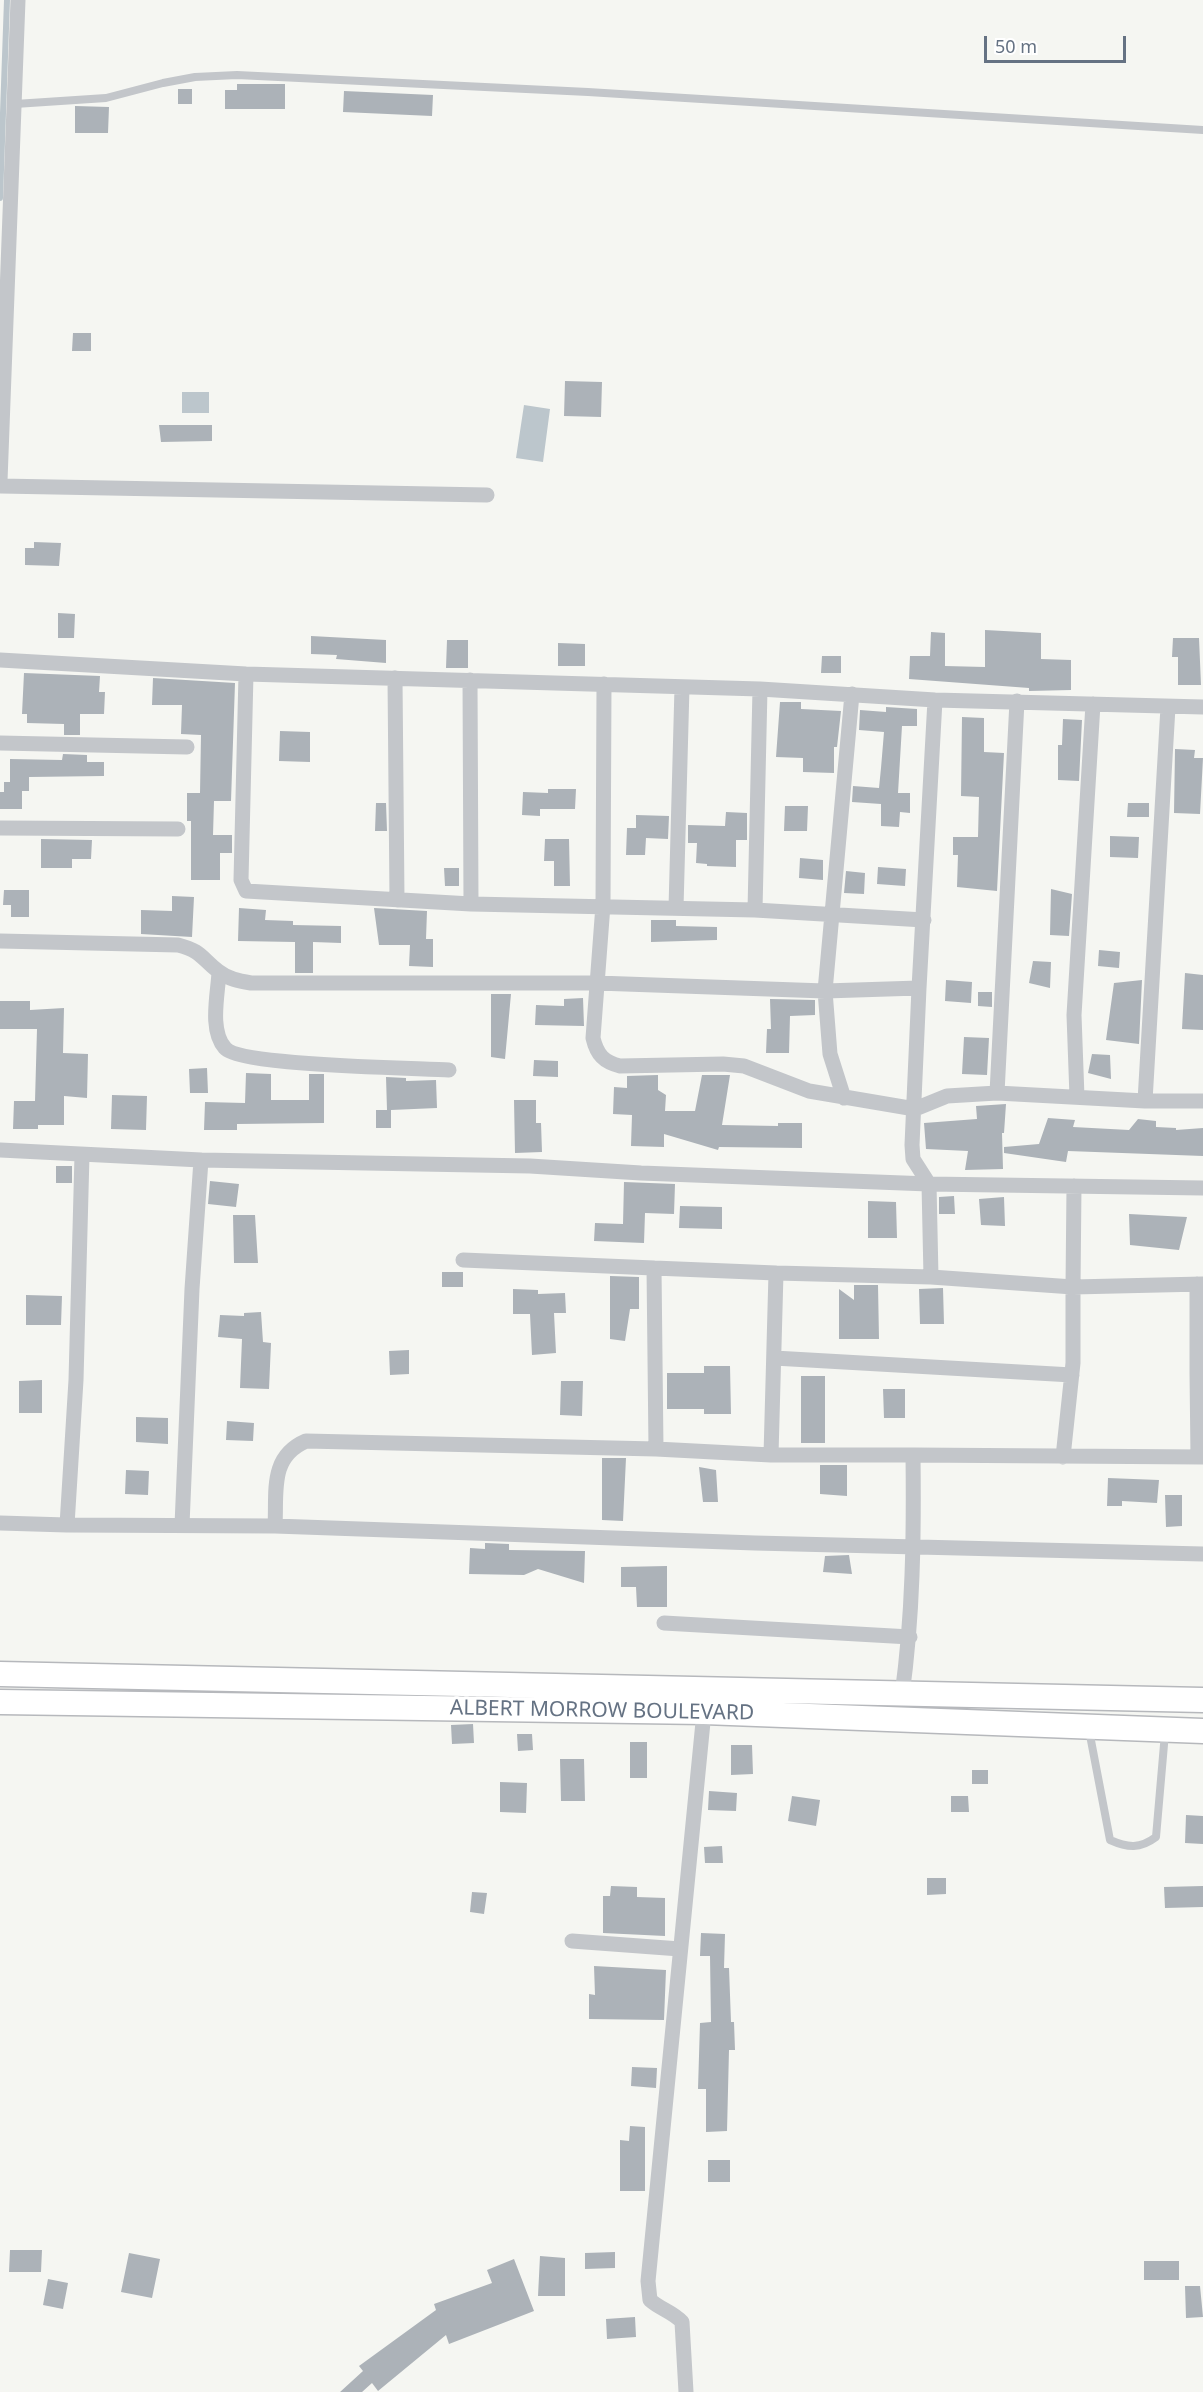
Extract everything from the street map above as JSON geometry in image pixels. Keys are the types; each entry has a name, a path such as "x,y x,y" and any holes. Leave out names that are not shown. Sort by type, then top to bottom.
{"highway":[{"name":"ALBERT MORROW BOULEVARD","path":"0,1674 706,1687 902,1695 1203,1700"},
{"name":"ALBERT MORROW BOULEVARD","path":"0,1702 704,1712 1203,1731"}],"street":[{"path":"0,481 18,0"},
{"path":"0,486 487,495"},
{"path":"0,660 246,674 760,689 935,700 1203,707"},
{"path":"246,674 243,887 253,893 471,904 755,910 924,920"},
{"path":"395,678 398,900"},
{"path":"470,680 471,904"},
{"path":"604,684 603,905 593,1038 600,1056 608,1064 620,1066 723,1064 744,1066 809,1091 915,1109 947,1096 997,1093 1145,1101 1203,1101"},
{"path":"676,908 682,687"},
{"path":"755,910 760,689"},
{"path":"844,1098 830,1054 825,991 830,915 852,694"},
{"path":"931,1277 930,1184 913,1159 919,988 935,700"},
{"path":"997,1093 1017,701"},
{"path":"1077,1097 1074,1015 1093,704"},
{"path":"1145,1101 1168,707"},
{"path":"0,743 187,747"},
{"path":"0,828 178,829"},
{"path":"0,941 178,945 204,956 219,972 232,979 250,983 597,983 825,991 919,988"},
{"path":"219,972 216,1025 219,1039 226,1050 238,1056 283,1061 449,1070"},
{"path":"0,1150 201,1160 531,1166 641,1173 930,1184 1203,1188"},
{"path":"67,1525 76,1380 82,1155"},
{"path":"182,1525 192,1289 201,1160"},
{"path":"1063,1457 1072,1374 1074,1186"},
{"path":"275,1526 280,1462 293,1446 306,1441 656,1449 771,1455 1201,1457 1200,1284 1073,1287 931,1277 463,1260"},
{"path":"654,1268 656,1449"},
{"path":"771,1455 776,1273"},
{"path":"774,1358 1072,1374"},
{"path":"902,1695 910,1637 914,1545 913,1455"},
{"path":"0,1523 275,1526 755,1543 914,1545 1203,1554"},
{"path":"664,1623 910,1637"},
{"path":"686,2392 682,2322 675,2315 659,2308 650,2300 648,2281 704,1712"},
{"path":"572,1941 680,1949"}],"lane":[{"path":"15,104 106,98 163,82 195,77 237,75 588,92 1203,130"},
{"path":"1089,1728 1110,1840 1126,1847 1144,1845 1156,1837 1165,1730"}],"shaded area":[{"path":"182,392 209,392 209,413 182,413"},
{"path":"524,405 550,409 543,462 516,458"}],"building":[{"path":"237,84 285,84 285,109 225,109 225,90 237,90"},
{"path":"178,89 192,89 192,104 178,104"},
{"path":"344,91 433,95 432,116 343,112"},
{"path":"75,106 109,107 108,133 75,133"},
{"path":"73,333 91,333 91,351 72,351"},
{"path":"565,381 602,382 601,417 564,416"},
{"path":"159,425 212,425 212,441 161,442"},
{"path":"34,542 61,543 59,566 25,565 25,548 34,548"},
{"path":"58,613 75,614 74,638 58,638"},
{"path":"985,630 1041,633 1041,659 1071,660 1071,690 1029,691 1029,688 909,679 910,656 930,656 931,632 945,633 945,666 985,667"},
{"path":"311,636 386,640 386,663 336,659 337,655 311,654"},
{"path":"1173,638 1199,638 1201,685 1178,685 1178,657 1172,657"},
{"path":"447,640 468,640 468,668 446,668"},
{"path":"558,643 585,644 585,666 558,666"},
{"path":"822,656 841,656 841,673 821,673"},
{"path":"24,673 100,676 99,692 105,692 104,714 80,714 80,735 64,735 64,724 27,723 27,714 22,714"},
{"path":"153,678 235,683 231,801 214,801 213,835 232,835 232,853 220,853 220,880 191,880 191,821 187,821 187,793 200,793 201,735 181,734 182,705 152,705"},
{"path":"780,702 801,702 801,709 841,711 837,747 834,747 834,773 803,772 803,758 776,757"},
{"path":"886,707 917,709 917,726 902,726 898,793 910,793 910,813 900,812 899,827 881,826 881,804 852,802 853,786 879,788 881,768 884,732 859,730 860,710 886,712"},
{"path":"962,717 984,718 984,752 1004,753 997,891 957,887 958,855 953,855 953,837 978,837 979,797 961,796"},
{"path":"1063,719 1082,720 1079,781 1058,780 1058,745 1062,745"},
{"path":"280,731 310,732 310,762 279,761"},
{"path":"1175,749 1195,750 1194,758 1203,758 1200,814 1174,813"},
{"path":"63,754 87,755 87,762 104,762 104,776 29,777 29,791 22,791 22,809 0,809 0,792 4,792 4,782 10,782 10,759 62,760"},
{"path":"548,789 576,789 575,809 540,809 540,816 522,815 523,792 548,793"},
{"path":"376,803 386,803 387,831 375,831"},
{"path":"1128,803 1149,803 1149,817 1127,817"},
{"path":"785,806 808,806 807,831 784,831"},
{"path":"726,812 747,813 747,840 736,840 736,867 707,866 707,864 696,863 697,843 688,843 688,825 725,826"},
{"path":"636,815 669,816 668,839 646,838 645,855 626,855 627,828 636,828"},
{"path":"1110,836 1139,837 1138,858 1110,857"},
{"path":"41,839 92,840 91,859 72,859 72,868 41,868"},
{"path":"545,839 569,839 570,886 554,886 554,861 544,861"},
{"path":"800,858 823,860 823,880 799,878"},
{"path":"878,867 906,869 905,886 877,884"},
{"path":"444,868 459,868 459,886 445,886"},
{"path":"846,871 865,873 864,894 844,893"},
{"path":"1051,889 1072,894 1069,936 1050,935"},
{"path":"4,890 29,890 29,917 11,917 11,905 3,905"},
{"path":"172,896 194,897 192,937 141,934 141,910 172,911"},
{"path":"239,908 266,910 265,920 293,921 293,925 341,926 341,943 313,942 313,973 295,973 295,942 238,941"},
{"path":"374,908 427,911 426,939 433,939 433,967 409,966 410,945 379,945"},
{"path":"651,920 676,920 676,926 717,927 717,940 651,942"},
{"path":"1099,950 1120,952 1119,968 1098,966"},
{"path":"1033,961 1051,962 1050,988 1029,983"},
{"path":"1185,973 1203,975 1203,1030 1182,1029"},
{"path":"946,980 972,982 971,1003 945,1001"},
{"path":"1142,980 1139,1044 1106,1040 1114,983"},
{"path":"978,992 992,992 992,1007 978,1006"},
{"path":"491,994 511,994 505,1059 491,1057"},
{"path":"583,998 584,1026 535,1025 536,1005 564,1006 564,999"},
{"path":"770,999 815,1000 815,1015 790,1016 789,1053 766,1053 767,1029 771,1029"},
{"path":"0,1001 30,1001 30,1010 64,1008 63,1053 88,1054 87,1098 64,1096 64,1125 38,1125 38,1129 13,1129 14,1101 35,1101 37,1029 0,1029"},
{"path":"964,1037 989,1038 987,1075 962,1074"},
{"path":"1092,1054 1110,1055 1111,1079 1088,1073"},
{"path":"534,1060 558,1061 558,1077 533,1076"},
{"path":"207,1068 208,1093 190,1093 189,1069"},
{"path":"246,1073 271,1074 271,1100 309,1100 309,1074 324,1074 324,1123 237,1124 237,1130 204,1130 205,1102 245,1103"},
{"path":"658,1075 658,1090 666,1095 665,1111 695,1111 702,1075 730,1075 722,1125 778,1126 778,1123 802,1123 802,1148 719,1147 718,1150 664,1134 664,1147 631,1146 632,1115 613,1114 614,1087 627,1088 627,1076"},
{"path":"386,1077 406,1078 406,1081 436,1080 437,1108 391,1110 391,1128 376,1128 376,1110 387,1110"},
{"path":"112,1095 147,1096 146,1130 111,1129"},
{"path":"514,1100 536,1100 536,1123 541,1123 542,1152 515,1153"},
{"path":"1006,1104 1004,1133 1002,1133 1003,1169 965,1170 968,1151 926,1149 924,1123 977,1119 976,1106"},
{"path":"1048,1118 1075,1120 1073,1127 1129,1130 1138,1119 1156,1121 1156,1127 1176,1128 1176,1130 1203,1128 1203,1156 1068,1151 1066,1162 1004,1153 1004,1147 1039,1144"},
{"path":"56,1166 72,1166 72,1183 56,1183"},
{"path":"210,1181 239,1184 236,1207 208,1204"},
{"path":"624,1182 675,1184 674,1214 645,1213 644,1243 594,1241 595,1223 623,1224"},
{"path":"954,1196 955,1214 939,1214 939,1197"},
{"path":"1004,1197 1005,1226 981,1225 979,1199"},
{"path":"868,1201 896,1202 897,1238 868,1238"},
{"path":"680,1206 722,1207 722,1229 679,1228"},
{"path":"1129,1214 1187,1217 1179,1250 1130,1245"},
{"path":"233,1215 255,1215 258,1263 234,1263"},
{"path":"442,1272 463,1272 463,1287 442,1287"},
{"path":"610,1276 639,1277 639,1309 630,1309 625,1341 610,1339"},
{"path":"854,1285 878,1285 879,1339 839,1339 839,1289 854,1300"},
{"path":"943,1288 944,1324 920,1324 919,1289"},
{"path":"513,1289 538,1290 538,1294 565,1293 566,1313 554,1313 556,1353 532,1355 530,1314 513,1314"},
{"path":"26,1295 62,1296 61,1325 26,1325"},
{"path":"261,1312 263,1342 271,1343 269,1389 240,1388 242,1339 218,1337 220,1315 244,1316 244,1313"},
{"path":"409,1350 409,1374 390,1375 389,1351"},
{"path":"704,1366 730,1366 731,1414 704,1414 704,1409 667,1409 667,1373 704,1373"},
{"path":"801,1376 825,1376 825,1443 801,1443"},
{"path":"42,1380 42,1413 19,1413 19,1381"},
{"path":"561,1381 583,1381 582,1416 560,1415"},
{"path":"883,1389 905,1389 905,1418 884,1418"},
{"path":"136,1417 168,1418 168,1444 136,1442"},
{"path":"227,1421 254,1423 253,1441 226,1440"},
{"path":"602,1458 626,1458 623,1521 602,1520"},
{"path":"820,1465 847,1465 847,1496 820,1494"},
{"path":"699,1467 716,1470 718,1502 703,1502"},
{"path":"126,1470 149,1471 148,1495 125,1494"},
{"path":"1108,1478 1159,1480 1157,1503 1122,1501 1122,1506 1107,1506"},
{"path":"1165,1495 1182,1495 1182,1526 1166,1527"},
{"path":"485,1543 509,1544 509,1550 585,1551 584,1583 538,1569 524,1575 469,1574 470,1548 485,1549"},
{"path":"849,1555 852,1574 823,1572 825,1556"},
{"path":"667,1566 667,1607 637,1607 636,1587 621,1587 621,1567"},
{"path":"473,1724 474,1743 452,1744 451,1725"},
{"path":"517,1734 532,1734 533,1750 518,1751"},
{"path":"630,1742 647,1742 647,1778 630,1778"},
{"path":"731,1745 752,1745 753,1774 731,1775"},
{"path":"560,1759 584,1759 585,1801 561,1801"},
{"path":"972,1770 988,1770 988,1784 972,1784"},
{"path":"500,1782 527,1783 526,1813 500,1812"},
{"path":"709,1791 737,1793 736,1811 708,1810"},
{"path":"792,1796 820,1800 816,1826 788,1821"},
{"path":"951,1796 968,1796 969,1812 951,1812"},
{"path":"1186,1815 1203,1816 1203,1844 1185,1843"},
{"path":"722,1846 723,1863 705,1863 704,1847"},
{"path":"927,1878 946,1878 946,1894 927,1895"},
{"path":"611,1886 637,1887 637,1897 665,1898 665,1936 603,1933 603,1896 610,1896"},
{"path":"1203,1886 1203,1907 1165,1908 1164,1887"},
{"path":"472,1892 487,1893 484,1914 470,1912"},
{"path":"701,1933 725,1934 724,1968 729,1968 731,2022 734,2022 735,2050 729,2050 727,2131 706,2132 706,2089 698,2089 700,2023 711,2022 710,1956 700,1956"},
{"path":"594,1966 666,1970 664,2020 589,2019 589,1994 595,1995"},
{"path":"632,2067 657,2068 656,2088 631,2086"},
{"path":"630,2126 645,2127 645,2191 620,2191 620,2140 629,2141"},
{"path":"708,2160 730,2160 730,2182 708,2182"},
{"path":"10,2250 42,2250 41,2272 9,2272"},
{"path":"615,2252 615,2268 585,2269 585,2253"},
{"path":"129,2253 160,2259 152,2298 121,2292"},
{"path":"540,2256 565,2258 565,2296 538,2296"},
{"path":"514,2259 534,2311 449,2344 446,2335 378,2391 372,2383 362,2392 340,2392 363,2371 359,2366 436,2310 434,2304 492,2283 487,2270"},
{"path":"1144,2261 1179,2261 1179,2280 1144,2280"},
{"path":"48,2279 68,2283 63,2309 43,2305"},
{"path":"1185,2286 1200,2286 1203,2317 1186,2318"},
{"path":"635,2317 636,2337 607,2339 606,2319"}],"waterway":[{"path":"0,198 7,0"}]}
